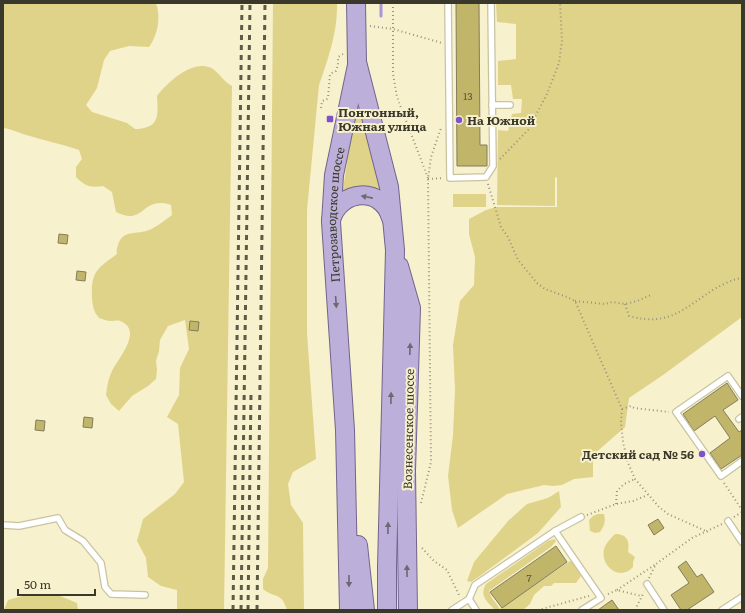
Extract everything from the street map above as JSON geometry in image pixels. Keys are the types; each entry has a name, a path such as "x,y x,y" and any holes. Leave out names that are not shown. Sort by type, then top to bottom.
{"main road":[{"path":"356,3 357,62 389,187 395,250 387,610"},
{"name":"Петрозаводское шоссе","path":"349,610 345,430 331,222 334,175 357,62"},
{"path":"331,222 336,208 348,198 362,195 376,199 382,204 390,216 392,223"},
{"name":"Вознесенское шоссе","path":"395,250 411,308 406,472 408,610"},
{"path":"345,430 365,610"}],"lane":[{"path":"448,3 450,178 486,177 493,166 491,3"},
{"path":"492,105 510,105"},
{"path":"742,396 728,376 676,412 721,476 742,461"},
{"path":"452,610 469,599 475,585 555,531 581,517"},
{"path":"3,525 19,526 58,518 65,530 83,541 101,563 105,587 111,594 145,595"},
{"path":"728,521 742,542"},
{"path":"555,531 601,598 582,610"},
{"path":"647,584 664,610"},
{"path":"722,610 742,597"},
{"path":"469,599 476,610"}],"path":[{"path":"393,3 393,74 397,97 428,179"},
{"path":"493,166 528,130 547,94 559,63 562,41 560,3"},
{"path":"367,31 369,26 393,29 449,44"},
{"path":"321,108 322,101 328,98 330,74 334,73 338,68 338,57"},
{"path":"421,503 431,462 428,179 431,157 440,131 449,113"},
{"path":"486,177 501,227 508,237 518,260 537,283 545,289 575,301 605,304 612,302 626,307 651,295"},
{"path":"428,179 450,178"},
{"path":"626,307 629,316 649,320 658,319 676,314 724,284 742,278"},
{"path":"575,301 622,409 621,422 623,442 628,463 635,479 659,507 668,514 708,532"},
{"path":"622,409 632,406 634,408 676,412"},
{"path":"538,610 591,595 601,598 617,590 692,538 708,532 742,511 721,476"},
{"path":"616,504 617,491 624,484 635,479"},
{"path":"581,517 616,504 633,501 648,495"},
{"path":"421,555 421,547 434,561 447,570 463,603"},
{"path":"635,610 656,564"},
{"path":"617,590 641,596"}],"shaded area":[{"path":"3,3 156,3 158,8 158,26 155,37 149,47 129,46 110,51 104,60 97,88 86,105 92,112 127,123 135,129 149,126 156,120 158,109 157,96 175,78 190,69 198,66 206,66 213,69 232,86 224,610 177,610 177,590 161,586 148,577 146,558 137,541 143,519 175,494 184,482 178,424 167,417 179,395 180,368 189,349 185,320 168,326 160,340 156,361 156,379 132,396 119,411 111,404 106,392 111,374 130,338 130,331 127,325 120,321 110,321 99,318 94,311 92,298 94,276 100,267 117,254 120,240 131,233 149,230 161,223 172,215 171,205 163,203 155,204 136,215 131,216 116,212 112,192 103,186 88,186 76,177 76,167 82,159 79,150 3,128"},
{"path":"273,3 337,3 334,34 319,85 307,210 307,333 316,459 293,472 288,484 291,505 303,523 304,610 287,610 285,604 280,598 263,589 263,579 268,568"},
{"path":"496,3 742,3 742,317 629,398 625,427 593,455 593,477 574,479 562,485 544,485 507,494 458,528 452,510 448,476 453,435 455,389 453,345 460,301 474,285 475,257 469,234 469,219 486,210 496,207 557,207 557,177 555,178 555,206 497,205 498,130 508,131 512,114 521,113 522,99 513,99 511,85 498,85 498,61 516,59 516,24 497,22"},
{"path":"358,111 362,112 383,195 342,196 354,115"},
{"path":"453,194 486,194 486,207 453,207"},
{"path":"559,491 561,507 538,533 477,578 471,582 467,581 474,562 508,521 527,504 548,498"},
{"path":"598,514 604,514 605,522 600,532 595,533 590,531 589,520"},
{"path":"615,534 622,535 627,539 628,552 635,557 633,567 622,573 612,570 605,561 604,549"},
{"path":"554,539 556,541 551,547 489,591 492,598 500,609 570,561 574,562 581,576 576,583 554,583 551,586 544,586 534,595 530,604 523,610 495,610 485,598 483,592 486,584 548,541"},
{"path":"30,594 60,596 77,603 78,610 4,610 8,600"}],"building":[{"path":"456,3 479,3 480,145 487,145 487,166 457,166"},
{"path":"59,234 68,235 67,244 58,243"},
{"path":"77,271 86,272 85,281 76,280"},
{"path":"190,321 199,322 198,331 189,330"},
{"path":"727,383 738,400 723,410 739,432 742,430 742,455 721,469 710,453 730,438 715,416 694,431 683,414"},
{"path":"84,417 93,418 92,428 83,427"},
{"path":"36,420 45,421 44,431 35,430"},
{"path":"658,519 664,528 654,535 648,525"},
{"path":"556,546 567,562 502,608 490,592"},
{"path":"686,561 697,577 702,574 714,592 687,610 681,610 671,595 689,583 678,567"},
{"path":"612,600 619,610 598,610"}],"waterway":[{"path":"381,3 381,16"}],"railway":[{"path":"233,610 242,3"},
{"path":"241,610 250,3"},
{"path":"257,610 265,3"},
{"path":"248,610 251,392"}],"place":[{"name":"Понтонный, Южная улица","path":"330,119"},
{"name":"На Южной","path":"459,120"},
{"name":"Детский сад № 56","path":"702,454"}]}
